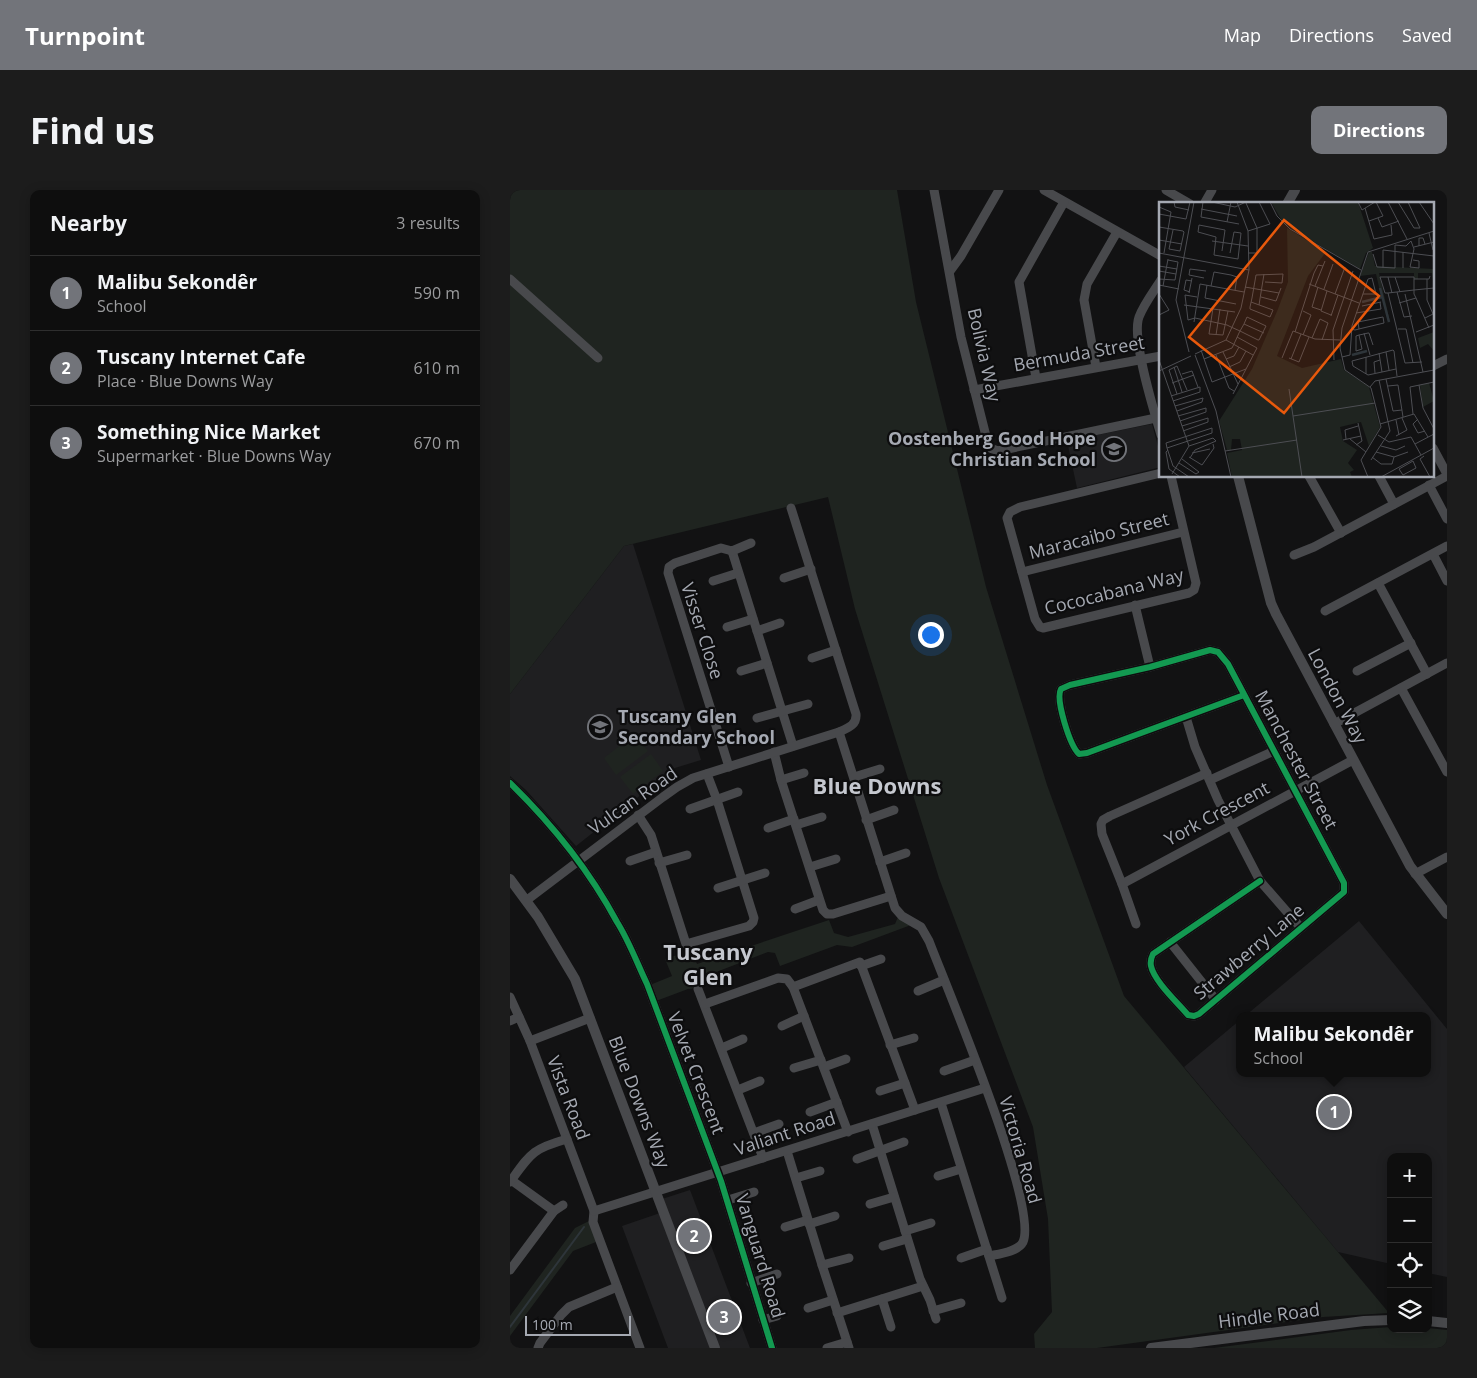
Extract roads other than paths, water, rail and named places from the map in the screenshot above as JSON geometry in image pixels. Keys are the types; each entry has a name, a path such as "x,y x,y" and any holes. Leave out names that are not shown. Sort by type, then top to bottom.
{"street":[{"name":"Bolivia Way","path":"934,190 961,337 988,445 993,450 998,451 1156,418"},
{"path":"950,271 1000,190"},
{"path":"1044,190 1159,255"},
{"path":"1166,190 1187,202"},
{"path":"1205,202 1212,190"},
{"path":"1288,202 1295,190"},
{"path":"1036,378 1019,282 1064,202"},
{"path":"1096,367 1084,292 1117,232"},
{"path":"510,278 598,358"},
{"path":"1159,283 1139,316 1137,325 1142,360 1159,428"},
{"name":"Bermuda Street","path":"974,390 1159,356"},
{"path":"1434,365 1447,358"},
{"path":"1294,555 1314,548 1447,475 1434,450"},
{"name":"Cococabana Way","path":"1159,473 1020,507 1010,512 1007,518 1036,623 1043,628 1189,593 1194,590 1196,583 1171,478"},
{"name":"London Way","path":"1239,478 1271,603 1415,874 1447,914"},
{"path":"1311,478 1341,533"},
{"path":"1380,478 1394,504"},
{"path":"1429,485 1447,519"},
{"path":"791,508 836,650 812,658"},
{"name":"Maracaibo Street","path":"1022,572 1184,532"},
{"name":"Visser Close","path":"729,767 668,573 670,567 675,563 721,548 732,551 751,543"},
{"path":"1325,611 1447,546"},
{"path":"732,551 793,746"},
{"path":"1433,554 1447,581"},
{"path":"784,578 811,569"},
{"name":"Visser Close","path":"713,581 738,573"},
{"path":"1378,583 1427,674"},
{"path":"1135,605 1150,666 1070,685 1061,689 1058,699 1070,741 1079,754 1087,754 1244,695"},
{"name":"Visser Close","path":"727,627 753,619"},
{"path":"757,631 780,623"},
{"path":"1357,671 1411,643"},
{"name":"Vulcan Road","path":"527,900 676,786 707,774 850,728 855,722 856,714 836,650"},
{"name":"Manchester Street","path":"1150,666 1210,650 1222,655 1344,883 1344,892"},
{"name":"Visser Close","path":"741,671 767,663"},
{"path":"1334,724 1447,663"},
{"path":"1401,688 1447,772"},
{"path":"756,718 808,704"},
{"path":"1186,717 1195,747 1208,777 1230,825 1260,881 1301,928"},
{"name":"Victoria Road","path":"839,732 890,896 895,908 902,916 918,925 925,933 975,1060 1003,1137 1014,1175 1024,1240 1019,1247 988,1253"},
{"path":"1136,924 1102,834 1101,824 1103,820 1274,751"},
{"path":"774,752 781,780 820,900 827,914 890,896"},
{"name":"York Crescent","path":"1122,884 1353,760"},
{"path":"854,777 880,769"},
{"path":"781,780 804,773"},
{"path":"638,815 648,831 656,852 686,944 752,924 754,918 707,774"},
{"name":"Velvet Crescent","path":"510,783 541,815 578,861 601,893 619,924 647,984 718,1173"},
{"path":"690,809 738,792"},
{"path":"866,820 894,810"},
{"path":"768,828 822,816"},
{"path":"630,861 656,852"},
{"path":"880,862 906,853"},
{"path":"659,864 687,855"},
{"path":"1415,874 1447,857"},
{"path":"810,867 836,859"},
{"path":"718,888 765,873"},
{"name":"Blue Downs Way","path":"510,878 527,900 558,948 575,979 715,1348"},
{"name":"Strawberry Lane","path":"1260,881 1153,954 1151,960 1152,970 1188,1015 1194,1016 1199,1014 1344,892"},
{"path":"795,908 820,900"},
{"path":"1170,942 1216,1000"},
{"path":"861,966 882,959"},
{"path":"848,1132 793,987 860,962 915,1110"},
{"name":"Velvet Crescent","path":"705,1004 778,978 787,979 793,987"},
{"path":"918,990 944,980"},
{"name":"Velvet Crescent","path":"698,989 763,1158"},
{"name":"Vista Road","path":"510,998 530,1042 594,1212 593,1222 640,1348"},
{"path":"782,1026 804,1016"},
{"path":"510,1021 519,1017"},
{"path":"530,1042 590,1018"},
{"path":"890,1045 914,1038"},
{"name":"Velvet Crescent","path":"722,1048 743,1039"},
{"path":"794,1068 846,1059"},
{"path":"944,1071 975,1060"},
{"name":"Velvet Crescent","path":"738,1090 760,1081"},
{"path":"880,1091 905,1083"},
{"name":"Valiant Road","path":"594,1212 985,1088"},
{"path":"810,1112 837,1102"},
{"path":"940,1103 1002,1298"},
{"name":"Velvet Crescent","path":"754,1133 779,1124"},
{"path":"872,1124 906,1235 934,1315 961,1303"},
{"path":"554,1211 511,1181 529,1156 537,1149 566,1139"},
{"path":"857,1159 904,1142"},
{"path":"787,1151 848,1345 827,1348"},
{"path":"938,1176 961,1169"},
{"path":"796,1178 820,1171"},
{"name":"Vanguard Road","path":"718,1173 728,1200 751,1283 772,1348"},
{"name":"Vanguard Road","path":"728,1200 754,1192"},
{"path":"870,1204 894,1197"},
{"path":"510,1270 554,1211 563,1206"},
{"path":"785,1228 835,1216"},
{"path":"883,1246 932,1223"},
{"path":"961,1258 988,1253"},
{"path":"822,1265 849,1258"},
{"name":"Vanguard Road","path":"751,1283 777,1274"},
{"path":"837,1313 923,1286"},
{"path":"538,1348 557,1320 569,1307 617,1287"},
{"path":"882,1299 891,1327"},
{"path":"808,1308 833,1300"},
{"path":"763,1320 777,1316"},
{"name":"Hindle Road","path":"1151,1348 1364,1320 1387,1320"},
{"path":"1432,1322 1447,1324"}],"waterway":[{"path":"510,1327 584,1227"}],"place":[{"name":"Oostenberg Good Hope Christian School","path":"1114,449"},
{"name":"Tuscany Glen Secondary School","path":"600,727"},
{"name":"Malibu Sekondêr","path":"1334,1112"},
{"name":"Tuscany Internet Cafe","path":"694,1236"},
{"name":"Something Nice Market","path":"724,1317"}],"district":[{"name":"Blue Downs","path":"877,786"},
{"name":"Tuscany Glen","path":"708,964"}]}
